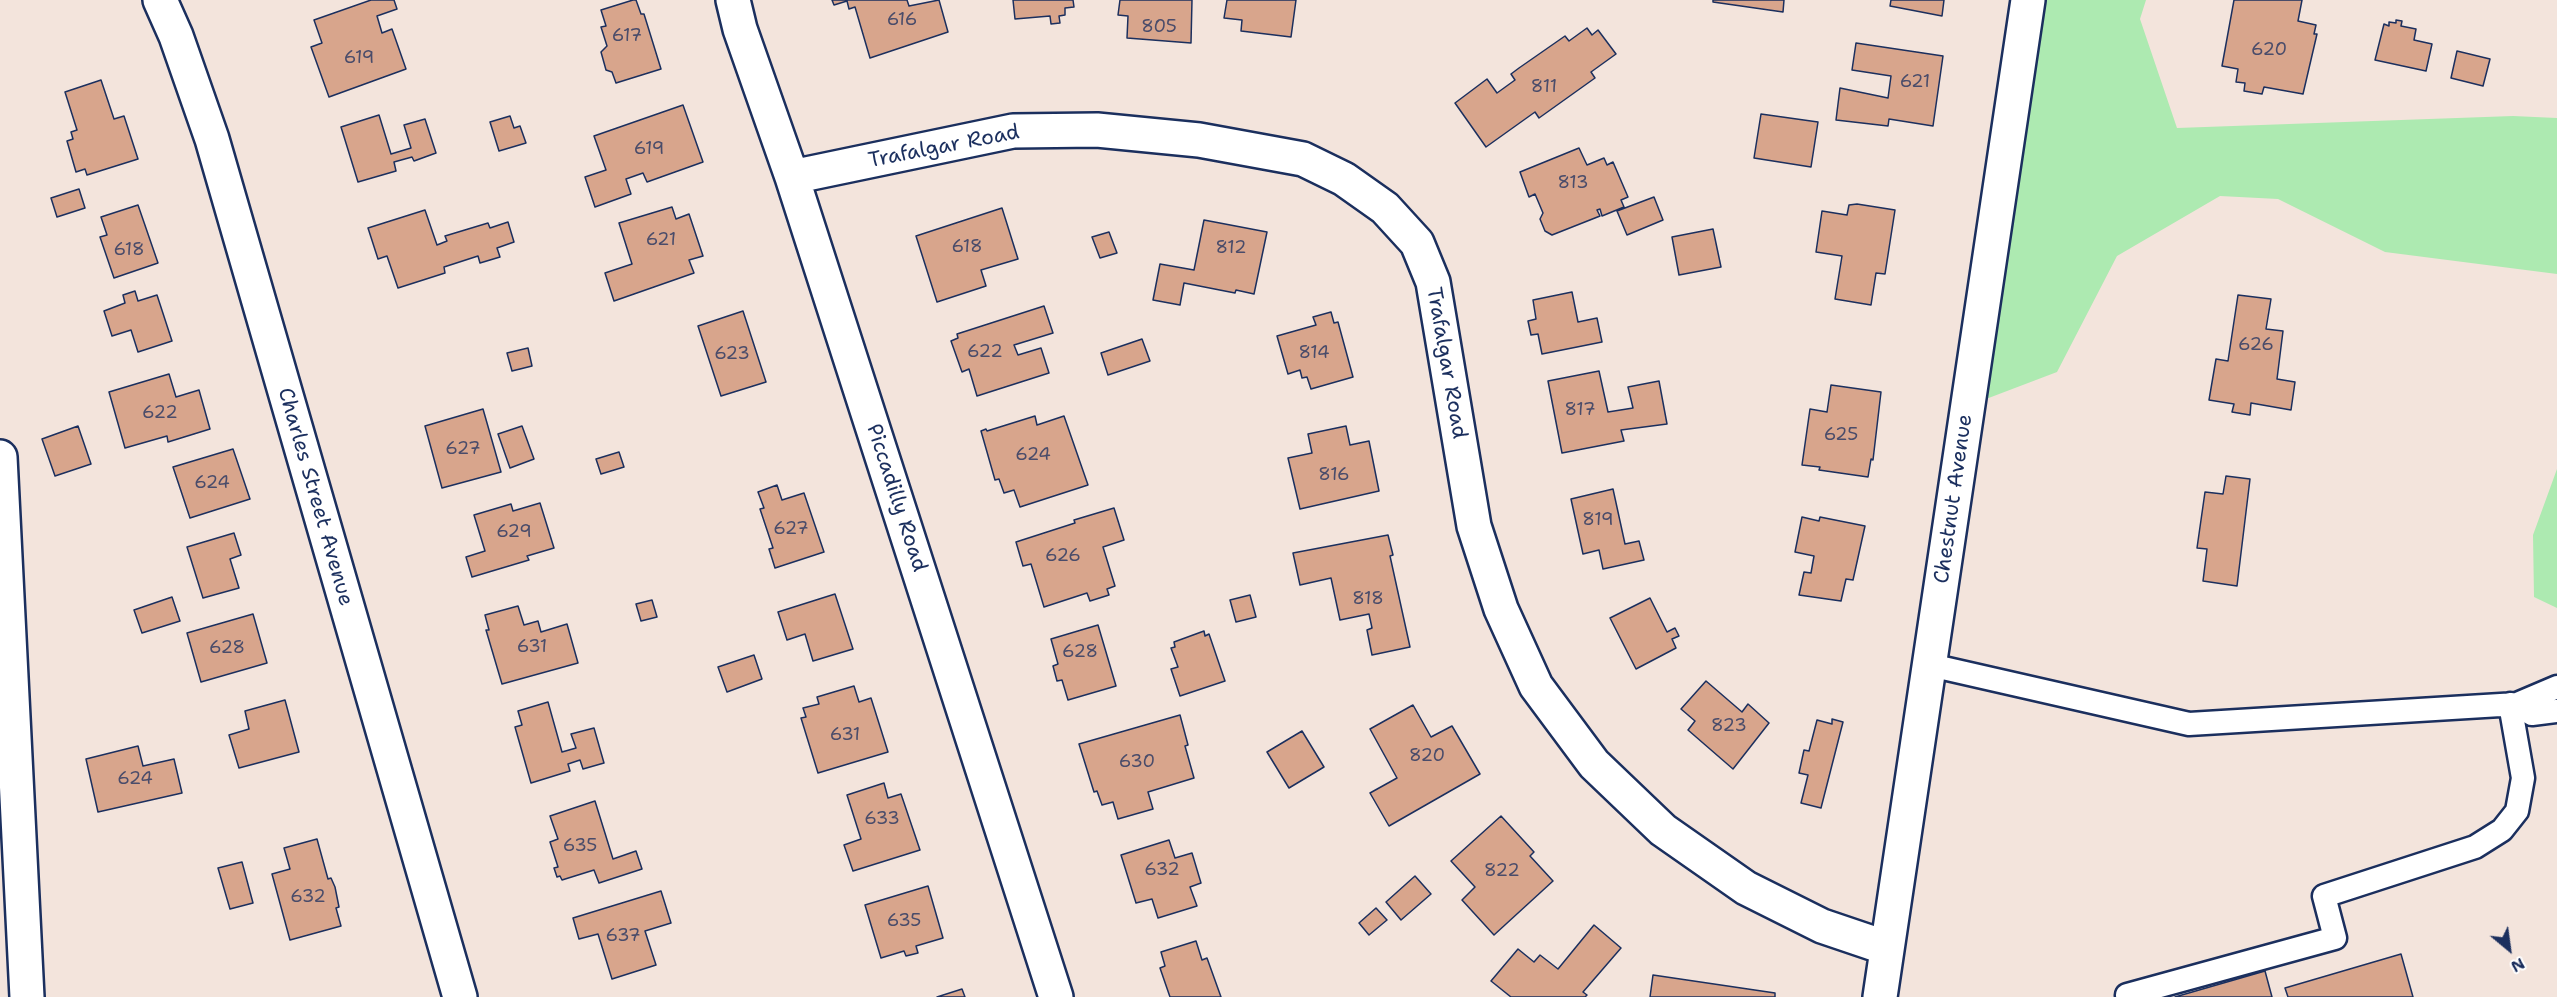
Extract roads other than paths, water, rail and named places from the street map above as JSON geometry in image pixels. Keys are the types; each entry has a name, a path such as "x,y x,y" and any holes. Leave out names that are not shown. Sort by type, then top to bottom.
{"street":[{"name":"Charles Street Avenue","path":"160,0 176,36 212,139 460,997"},
{"name":"Piccadilly Road","path":"733,0 740,29 792,177 1056,997"},
{"name":"Chestnut Avenue","path":"1880,997 2028,0"},
{"name":"Trafalgar Road","path":"792,177 1013,131 1097,130 1199,140 1303,159 1344,179 1385,208 1417,243 1433,282 1474,526 1501,609 1536,686 1594,764 1663,830 1746,888 1822,926 1887,948"},
{"path":"0,457 27,997"}],"lane":[{"path":"1930,665 2189,724 2514,704 2557,687"},
{"path":"2514,704 2532,714 2557,711"},
{"path":"2127,995 2335,938 2324,896 2475,847 2502,830 2517,811 2523,778 2514,704"}]}
